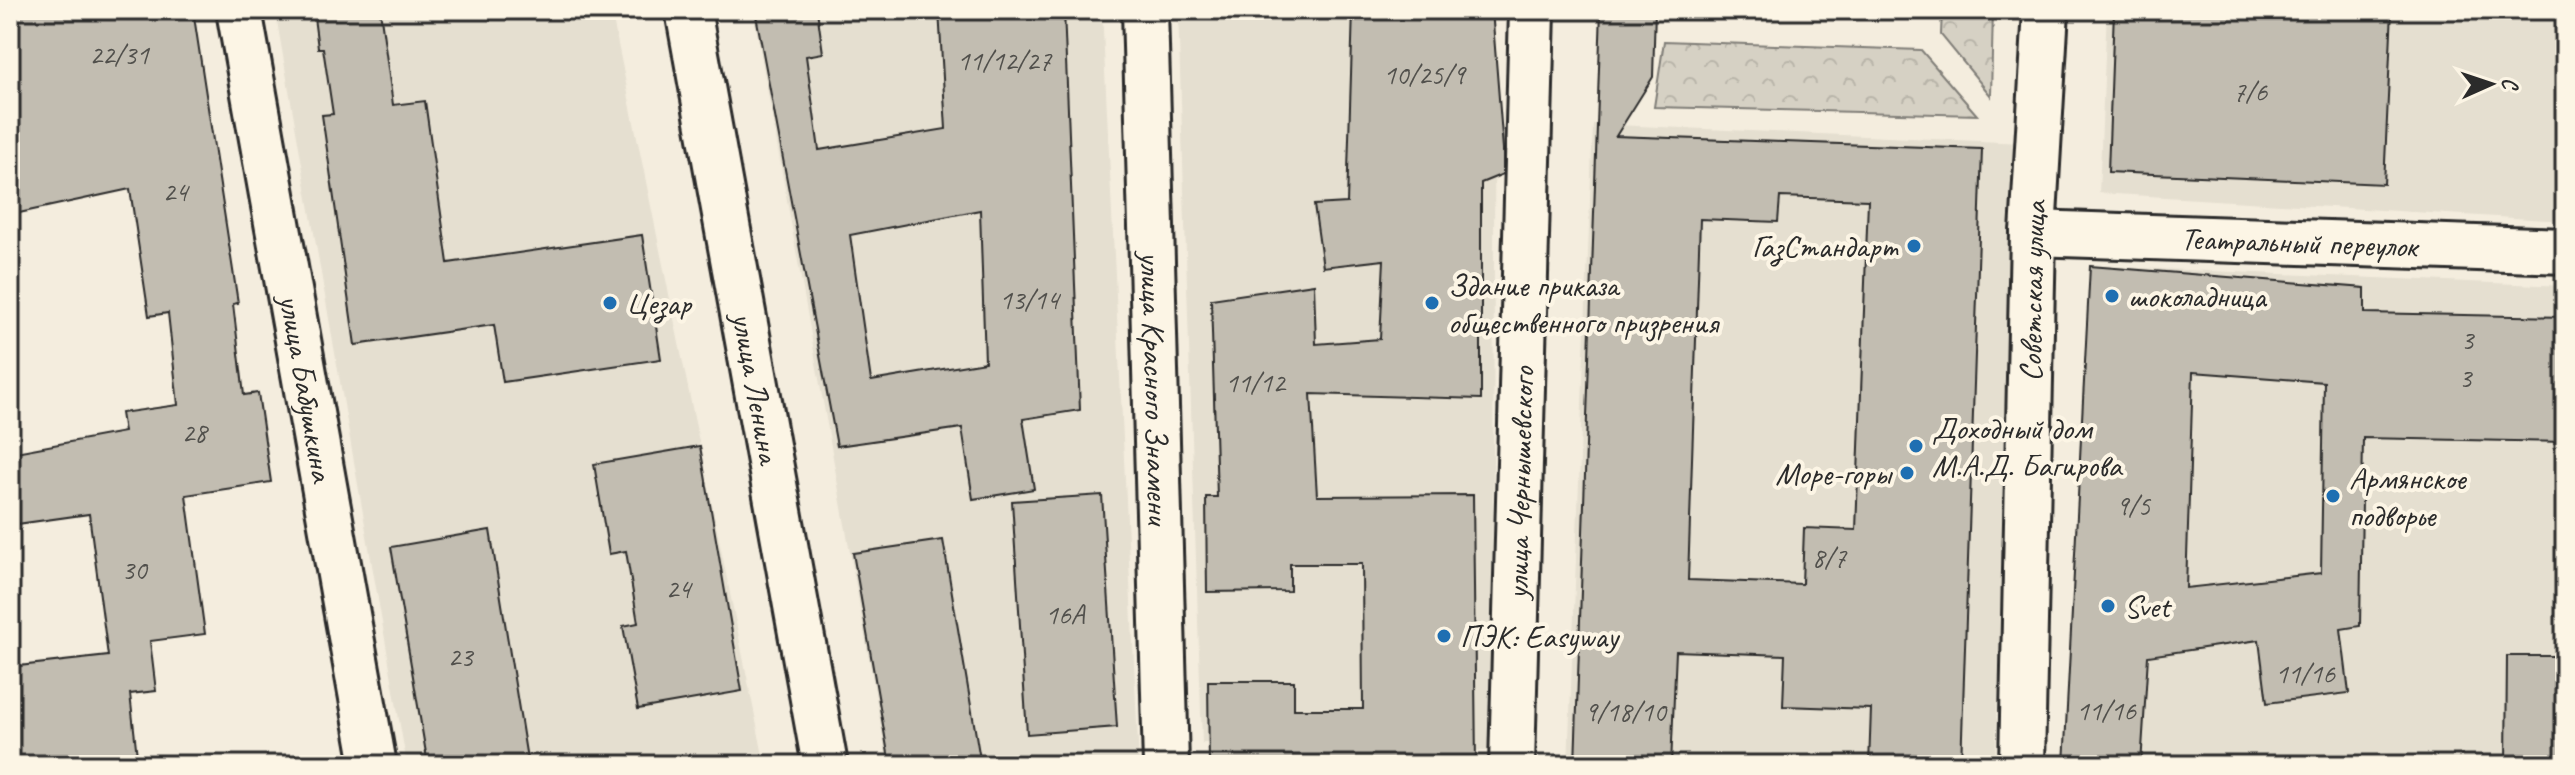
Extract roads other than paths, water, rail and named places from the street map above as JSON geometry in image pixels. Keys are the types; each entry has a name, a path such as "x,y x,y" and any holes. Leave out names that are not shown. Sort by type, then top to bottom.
{"street":[{"name":"улица Бабушкина","path":"239,10 374,765"},
{"name":"улица Ленина","path":"688,10 825,765"},
{"name":"улица Красного Знамени","path":"1145,10 1166,765"},
{"name":"улица Чернышевского","path":"1512,765 1532,10"},
{"name":"Советская улица","path":"2022,765 2033,233 2046,10"},
{"name":"Театральный переулок","path":"2033,233 2565,251"}],"place":[{"name":"ГазСтандарт","path":"1914,246"},
{"name":"шоколадница","path":"2112,296"},
{"name":"Цезар","path":"610,303"},
{"name":"Здание приказа общественного призрения","path":"1432,303"},
{"name":"Доходный дом М.А.Д. Багирова","path":"1916,446"},
{"name":"Море-горы","path":"1907,473"},
{"name":"Армянское подворье","path":"2333,496"},
{"name":"Svet","path":"2108,606"},
{"name":"ПЭК: Easyway","path":"1444,636"}]}
